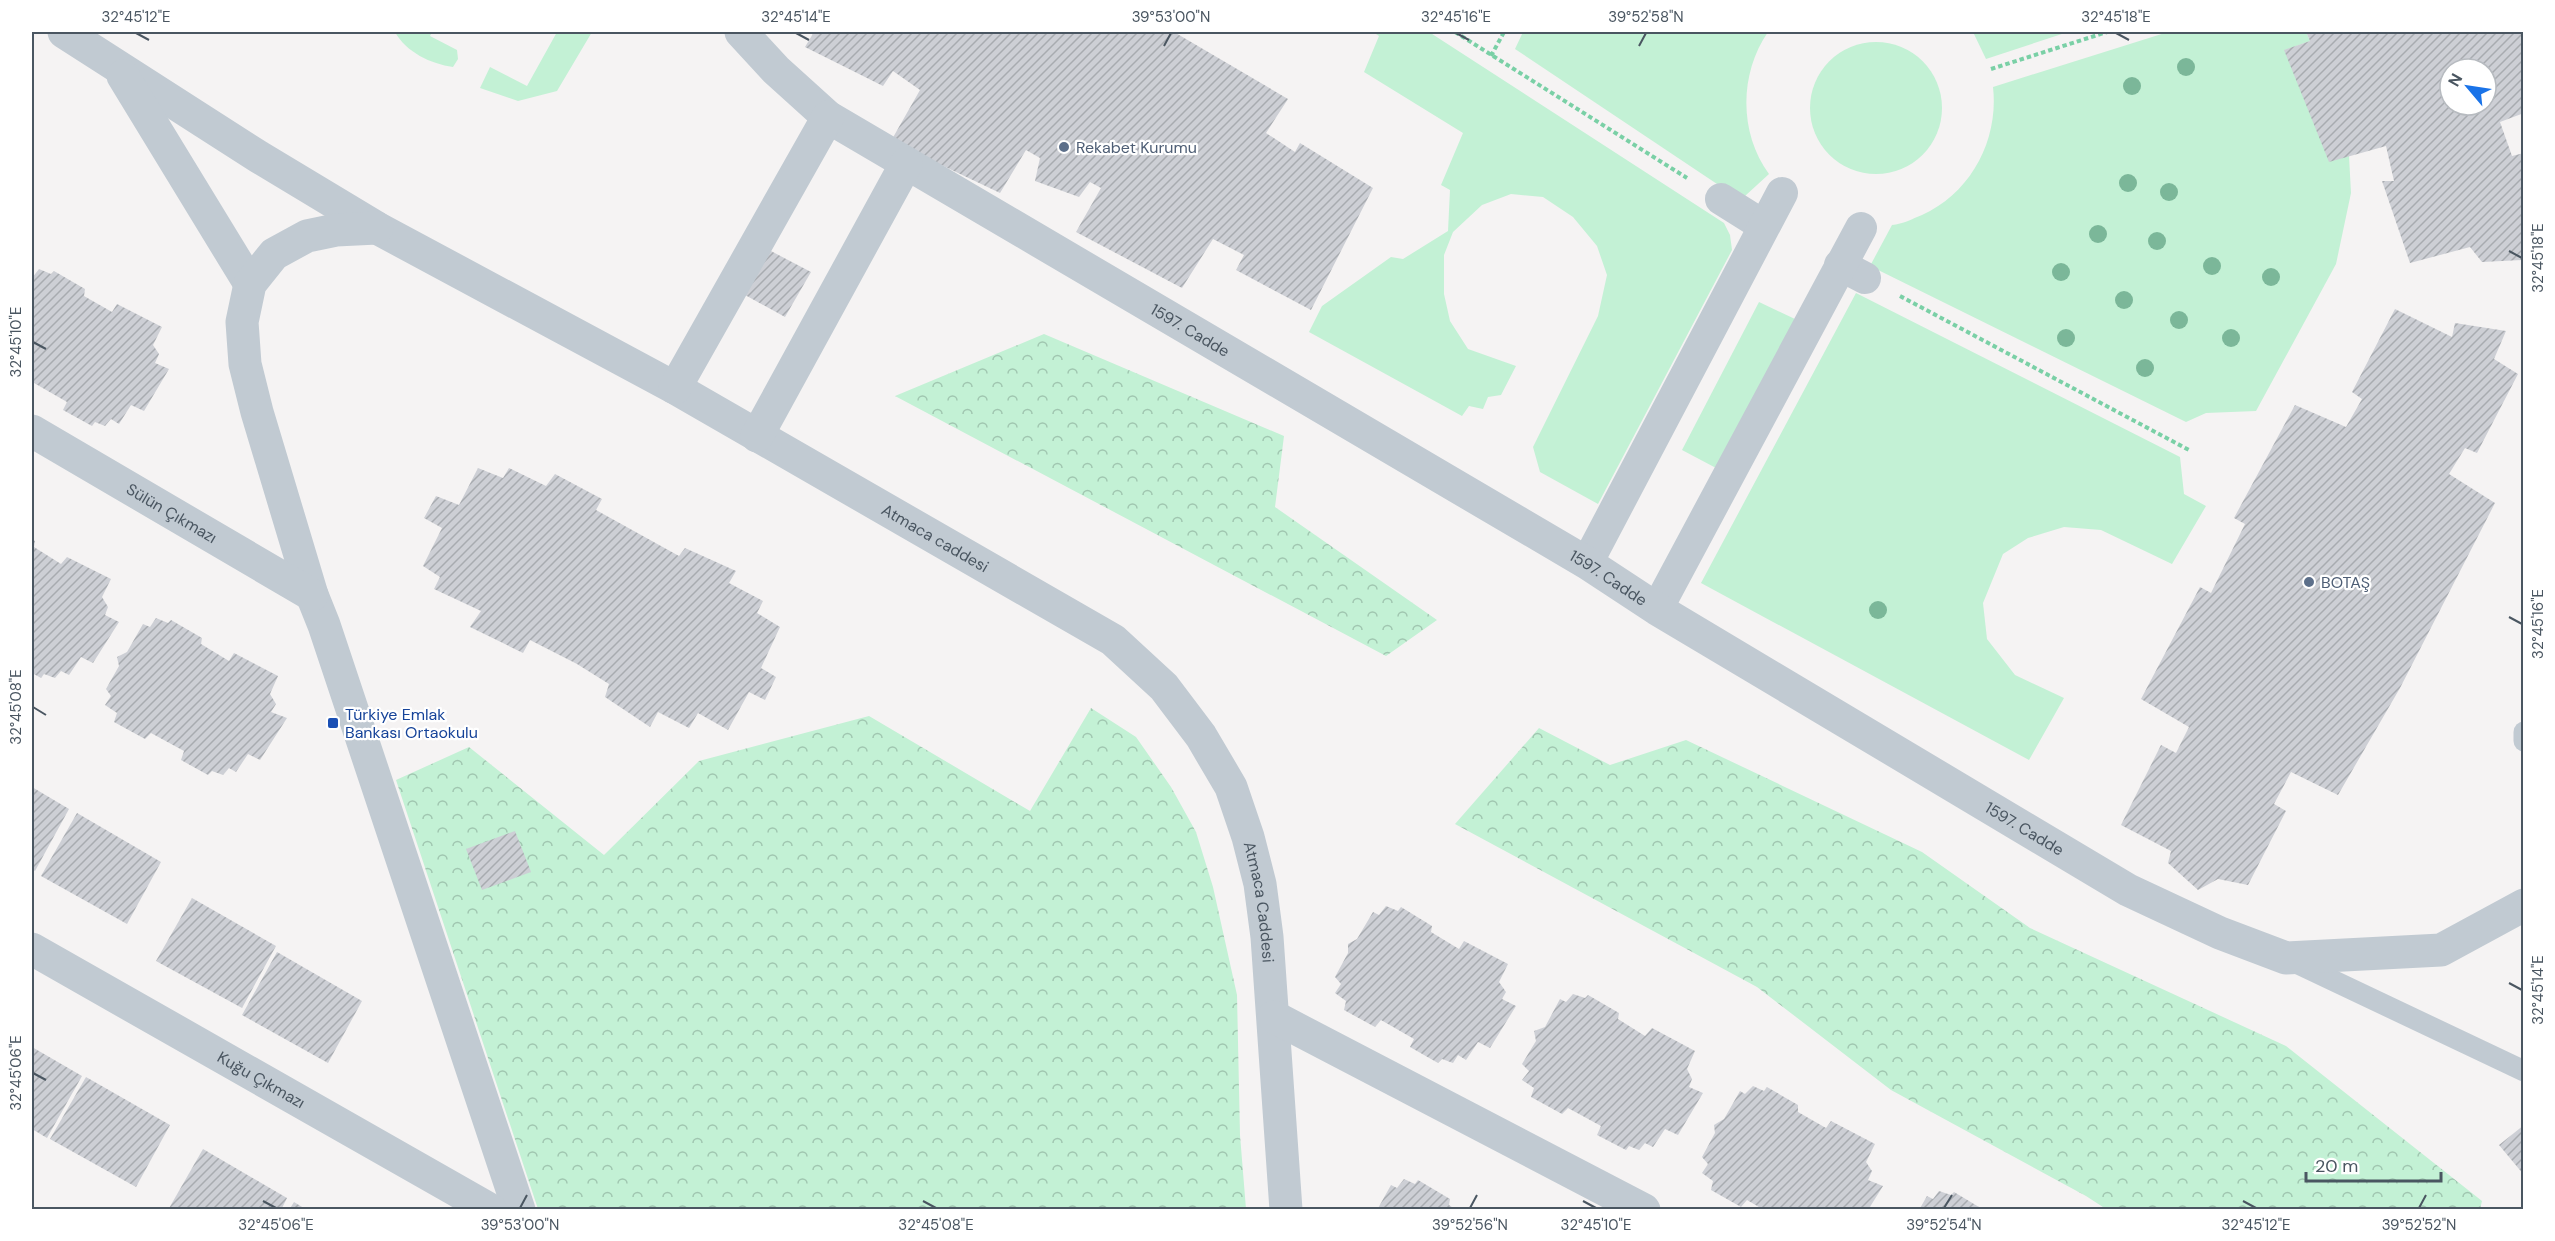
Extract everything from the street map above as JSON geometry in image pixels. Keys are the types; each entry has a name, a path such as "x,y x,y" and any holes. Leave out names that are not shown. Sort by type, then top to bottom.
{"street":[{"name":"Atmaca caddesi","path":"64,32 259,157 377,228 675,388 1113,640"},
{"name":"1597. Cadde","path":"741,32 776,70 828,117 1587,563 1657,609 2128,890 2220,933 2286,958 2441,950 2523,905"},
{"path":"118,68 250,284"},
{"path":"675,388 828,117"},
{"path":"757,436 906,164"},
{"path":"1587,563 1782,193"},
{"path":"1721,200 1764,226"},
{"path":"377,228 336,230 307,237 274,254 250,284 242,322 245,364 312,595 519,1209"},
{"path":"1657,609 1853,271 1861,228"},
{"name":"Sülün Çıkmazı","path":"32,431 312,595"},
{"name":"Atmaca Caddesi","path":"1113,640 1164,687 1201,736 1231,787 1248,837 1260,884 1274,1017 1286,1209"},
{"name":"Kuğu Çıkmazı","path":"32,949 490,1209"},
{"path":"1274,1017 1644,1209"}],"lane":[{"path":"2523,732 2523,741"},
{"path":"2286,958 2523,1071"}],"path":[{"path":"1455,32 1721,200"},
{"path":"1491,56 1504,32"},
{"path":"1991,69 2107,32"},
{"path":"1853,271 2189,450"}],"green space":[{"path":"395,32 432,32 430,36 457,50 458,59 453,67 428,60 412,51"},
{"path":"557,32 592,32 557,91 518,101 480,88 490,67 527,86"},
{"path":"1373,32 1429,32 1724,223 1730,235 1732,250 1598,504 1540,472 1533,447 1598,316 1607,275 1597,246 1573,217 1543,197 1511,194 1482,205 1453,232 1444,255 1444,294 1450,321 1468,349 1516,366 1501,395 1488,397 1483,409 1469,406 1462,416 1309,332 1322,306 1391,257 1403,259 1448,231 1450,190 1441,185 1463,133 1364,72 1379,36"},
{"path":"1523,32 1768,32 1758,48 1752,66 1746,103 1752,140 1769,174 1745,196 1726,190 1515,49"},
{"path":"1973,32 2068,32 1986,59"},
{"path":"2168,32 2306,32 2310,41 2285,50 2349,156 2351,193 2336,264 2256,411 2206,413 2186,422 1870,266 1892,225 1911,220 1939,205 1968,179 1986,145 1994,107 1993,87"},
{"path":"1876,42 1901,47 1923,61 1937,83 1942,108 1937,133 1923,155 1901,169 1876,174 1851,169 1829,155 1815,133 1810,108 1815,83 1829,61 1851,47"},
{"path":"1856,293 2180,457 2184,494 2206,506 2172,564 2101,530 2064,527 2028,538 2003,554 1983,603 1987,639 2015,675 2064,698 2029,760 1701,583"},
{"path":"1759,302 1795,319 1716,468 1682,450"},
{"path":"1044,334 1284,436 1275,507 1437,620 1386,656 895,396"},
{"path":"1091,708 1136,737 1171,787 1196,832 1213,887 1237,995 1240,1135 1246,1209 538,1209 396,780 469,747 604,855 699,761 869,716 1030,811"},
{"path":"1539,728 1610,765 1686,740 1922,852 2030,928 2286,1046 2482,1201 2480,1209 2106,1209 1891,1090 1757,987 1455,824"}],"building":[{"path":"814,32 1174,32 1288,99 1266,133 1295,152 1300,143 1373,188 1311,310 1236,270 1244,255 1213,239 1182,288 1076,232 1101,188 1090,182 1079,197 1035,181 1040,158 1026,150 1000,193 891,141 920,90 893,71 883,86 805,47"},
{"path":"2306,32 2524,32 2524,113 2500,122 2512,156 2524,153 2522,260 2482,262 2470,247 2410,263 2382,181 2394,181 2386,146 2329,162 2284,50 2310,41"},
{"path":"769,250 811,272 785,317 745,295"},
{"path":"39,269 51,274 54,271 85,289 84,296 112,312 117,304 162,327 153,345 159,354 155,363 169,369 144,411 131,405 119,424 111,419 105,426 95,422 92,426 63,410 67,402 34,383 32,386 32,278"},
{"path":"2395,309 2452,337 2455,323 2506,331 2494,359 2518,374 2477,453 2465,448 2449,474 2495,503 2400,688 2338,795 2291,772 2274,804 2286,811 2248,885 2218,879 2198,890 2168,863 2171,851 2121,825 2161,745 2176,753 2189,727 2141,699 2200,587 2211,593 2245,524 2234,518 2295,405 2346,427 2362,399 2352,392"},
{"path":"478,468 503,478 509,468 546,486 555,474 602,499 596,510 679,556 685,548 736,571 729,583 763,601 757,613 780,627 761,668 776,677 765,700 749,692 728,730 698,713 689,728 658,712 650,727 605,697 609,684 577,664 530,640 523,653 470,627 481,611 434,589 440,577 423,566 442,528 424,518 436,496 459,505"},
{"path":"32,539 35,541 34,547 61,564 67,557 111,579 102,597 108,607 105,615 119,622 93,663 81,657 69,675 61,671 55,678 44,674 41,678 32,673"},
{"path":"156,618 168,623 171,620 202,638 201,644 229,661 234,653 278,676 270,694 276,704 271,712 287,718 260,760 248,754 236,772 229,768 223,775 212,771 208,775 181,760 184,751 151,733 145,739 114,722 117,713 105,705 111,696 106,689 119,666 117,657 127,652 143,624 150,627"},
{"path":"32,787 69,809 35,871 32,869"},
{"path":"77,813 161,862 127,924 41,876"},
{"path":"515,831 531,872 482,890 466,849"},
{"path":"192,898 276,946 242,1008 156,961"},
{"path":"1386,906 1398,911 1401,907 1432,926 1431,932 1459,949 1464,941 1508,964 1499,982 1506,992 1502,999 1516,1006 1490,1048 1478,1042 1466,1060 1458,1055 1453,1063 1442,1059 1438,1063 1410,1047 1414,1039 1381,1020 1375,1027 1344,1010 1346,1001 1335,993 1341,984 1335,977 1348,953 1348,944 1357,939 1373,912 1379,915"},
{"path":"277,952 362,1001 328,1063 242,1015"},
{"path":"1573,994 1585,998 1588,995 1619,1013 1618,1019 1645,1036 1652,1028 1695,1051 1687,1069 1692,1079 1689,1087 1703,1093 1678,1135 1665,1129 1653,1147 1645,1143 1639,1150 1629,1146 1626,1150 1597,1135 1601,1126 1568,1108 1562,1114 1531,1097 1534,1088 1522,1080 1529,1071 1522,1064 1536,1041 1534,1031 1545,1027 1560,999 1566,1002"},
{"path":"32,1047 82,1076 47,1138 32,1129"},
{"path":"86,1077 170,1125 136,1187 50,1139"},
{"path":"1753,1086 1764,1091 1767,1087 1798,1105 1798,1112 1826,1128 1831,1121 1875,1144 1866,1162 1872,1171 1868,1180 1883,1186 1868,1210 1764,1210 1747,1200 1741,1207 1711,1190 1713,1181 1702,1173 1708,1164 1702,1157 1715,1133 1714,1125 1724,1119 1740,1091 1745,1094"},
{"path":"2524,1125 2524,1175 2499,1145"},
{"path":"203,1149 287,1198 281,1210 168,1210"},
{"path":"1404,1179 1415,1184 1418,1180 1450,1199 1449,1205 1456,1210 1377,1210 1391,1185 1397,1188"},
{"path":"1939,1191 1951,1195 1954,1192 1984,1210 1919,1210 1927,1196 1933,1199"},
{"path":"294,1202 307,1210 289,1210"}],"place":[{"name":"Rekabet Kurumu","path":"1064,147"},
{"name":"BOTAŞ","path":"2309,582"},
{"name":"Türkiye Emlak Bankası Ortaokulu","path":"333,723"}]}
